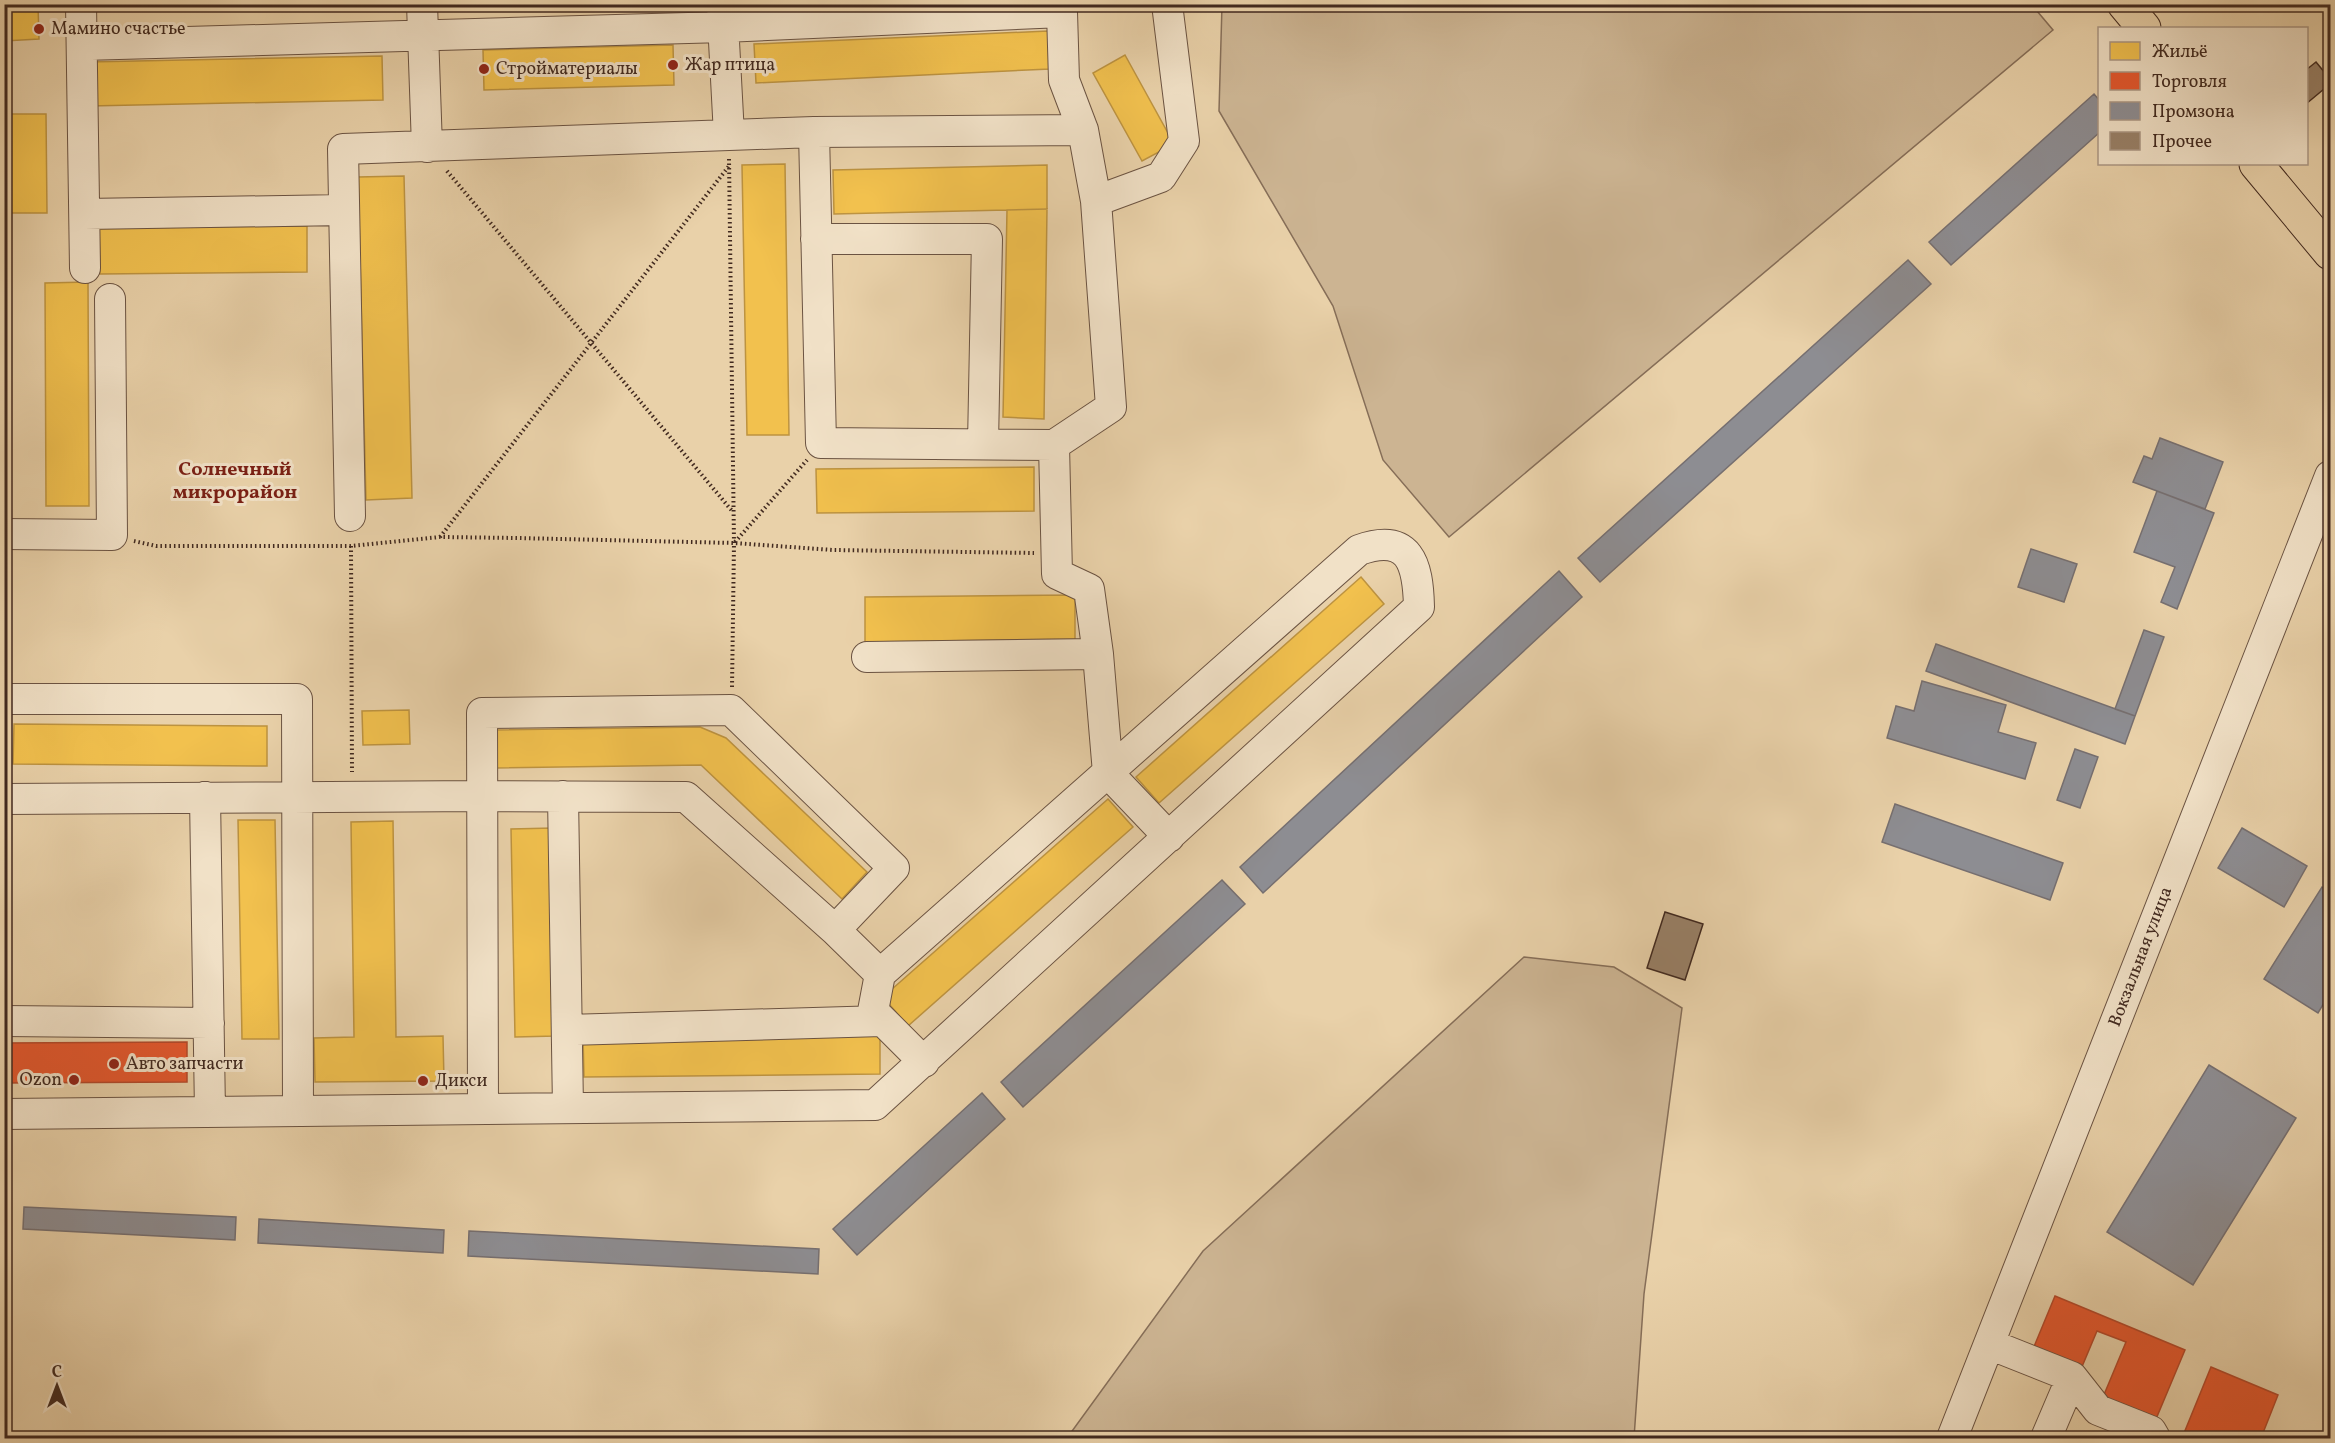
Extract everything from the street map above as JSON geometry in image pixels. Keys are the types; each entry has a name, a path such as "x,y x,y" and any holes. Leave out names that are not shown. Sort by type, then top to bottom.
{"main road":[{"path":"2124,4 2143,27"},
{"path":"2257,165 2331,253"}],"street":[{"path":"81,4 85,268"},
{"path":"422,4 427,147"},
{"path":"1096,201 1161,177 1184,141 1167,4"},
{"path":"82,45 422,36 723,16 1062,8 1064,80 1083,130 1096,201 1111,407 1054,445 821,443 814,132"},
{"path":"723,16 729,135"},
{"path":"350,516 343,149 814,132 1083,130"},
{"path":"85,214 344,210"},
{"path":"816,239 987,239 983,444"},
{"path":"4,534 112,535 110,299"},
{"path":"1054,445 1057,574 1089,589 1098,654 1108,773 1168,837"},
{"name":"Вокзальная улица","path":"1952,1438 2331,476"},
{"path":"4,1114 875,1105 924,1062 1419,607 1418,576 1409,555 1396,545 1379,543 1359,550 880,974 873,1011 924,1062"},
{"path":"867,657 1098,654"},
{"path":"4,699 297,699 298,1111"},
{"path":"483,1108 482,713 731,710 894,868 835,930"},
{"path":"4,799 482,795 686,797 835,930 880,974"},
{"path":"564,796 568,1108"},
{"path":"205,797 210,1112"},
{"path":"4,1021 209,1023"},
{"path":"567,1030 882,1022"},
{"path":"1989,1344 2072,1377 2098,1410 2151,1431 2155,1438"},
{"path":"2046,1438 2072,1377"}],"path":[{"path":"729,135 734,513 731,710"},
{"path":"427,147 734,513"},
{"path":"440,537 729,165"},
{"path":"734,543 821,443"},
{"path":"350,516 352,797"},
{"path":"112,535 156,546 351,546 440,537 734,543 833,550 1056,554"}],"shaded area":[{"path":"1222,5 2032,5 2053,30 1449,537 1383,460 1333,306 1219,111"},
{"path":"1524,957 1614,967 1682,1008 1644,1294 1634,1438 1067,1438 1203,1251"}],"building: Жильё":[{"path":"38,5 39,39 4,41 4,6"},
{"path":"1048,31 1050,69 756,83 754,44"},
{"path":"673,45 674,85 484,90 483,50"},
{"path":"1125,55 1174,144 1142,161 1093,73"},
{"path":"382,56 383,100 89,106 88,62"},
{"path":"4,114 46,114 47,213 4,213"},
{"path":"785,164 789,435 747,435 742,165"},
{"path":"1047,165 1047,209 834,214 833,170"},
{"path":"404,176 412,498 366,500 358,177"},
{"path":"1047,209 1044,419 1003,417 1007,210"},
{"path":"307,226 307,272 100,274 99,228"},
{"path":"88,282 89,506 46,506 45,283"},
{"path":"1034,467 1034,511 817,513 816,469"},
{"path":"1361,577 1384,604 1159,803 1136,777"},
{"path":"1075,595 1075,639 865,642 865,597"},
{"path":"409,710 410,744 363,745 362,711"},
{"path":"14,724 267,726 267,766 13,764"},
{"path":"700,727 726,738 867,872 842,899 701,765 494,768 494,730"},
{"path":"1108,799 1133,827 908,1026 883,997"},
{"path":"238,820 275,820 279,1039 242,1039"},
{"path":"393,821 396,1037 443,1036 444,1081 315,1082 314,1038 354,1037 351,822"},
{"path":"553,828 556,1036 515,1037 511,829"},
{"path":"880,1032 880,1074 584,1077 583,1035"}],"building: Торговля":[{"path":"187,1042 187,1082 4,1083 4,1043"},
{"path":"2055,1296 2185,1350 2156,1419 2103,1397 2126,1342 2097,1331 2081,1369 2033,1349"},
{"path":"2211,1367 2278,1395 2261,1438 2182,1438"}],"building: Промзона":[{"path":"2094,94 2098,99 2098,134 1951,265 1929,242"},
{"path":"1908,260 1931,284 1600,582 1578,558"},
{"path":"2160,438 2223,462 2205,509 2133,482 2144,456 2152,459"},
{"path":"2157,491 2214,513 2177,609 2161,602 2175,567 2134,552"},
{"path":"2031,549 2077,564 2064,602 2018,587"},
{"path":"1559,571 1582,597 1263,893 1240,867"},
{"path":"2144,630 2164,637 2135,716 2115,709"},
{"path":"1936,644 2135,716 2125,744 1926,671"},
{"path":"1922,681 2006,705 1998,732 2036,743 2025,779 1887,738 1896,706 1914,711"},
{"path":"2075,749 2098,757 2080,808 2057,800"},
{"path":"1895,804 2063,863 2050,900 1882,842"},
{"path":"2242,828 2307,866 2284,907 2218,868"},
{"path":"1222,880 1245,904 1023,1107 1001,1082"},
{"path":"2322,887 2330,893 2330,993 2318,1013 2264,979"},
{"path":"2209,1065 2296,1118 2193,1285 2107,1232"},
{"path":"982,1093 1005,1119 857,1255 833,1229"},
{"path":"24,1207 236,1217 235,1240 23,1229"},
{"path":"259,1219 444,1230 443,1253 258,1243"},
{"path":"469,1231 819,1249 818,1274 468,1256"}],"building: Прочее":[{"path":"2316,62 2330,79 2330,84 2308,102 2308,68"},
{"path":"1665,912 1703,924 1685,980 1647,968"}],"place":[{"name":"Мамино счастье","path":"39,29"},
{"name":"Жар птица","path":"673,65"},
{"name":"Стройматериалы","path":"484,69"},
{"name":"Авто запчасти","path":"114,1064"},
{"name":"Ozon","path":"74,1080"},
{"name":"Дикси","path":"423,1081"}],"district":[{"name":"Солнечный микрорайон","path":"235,482"}]}
